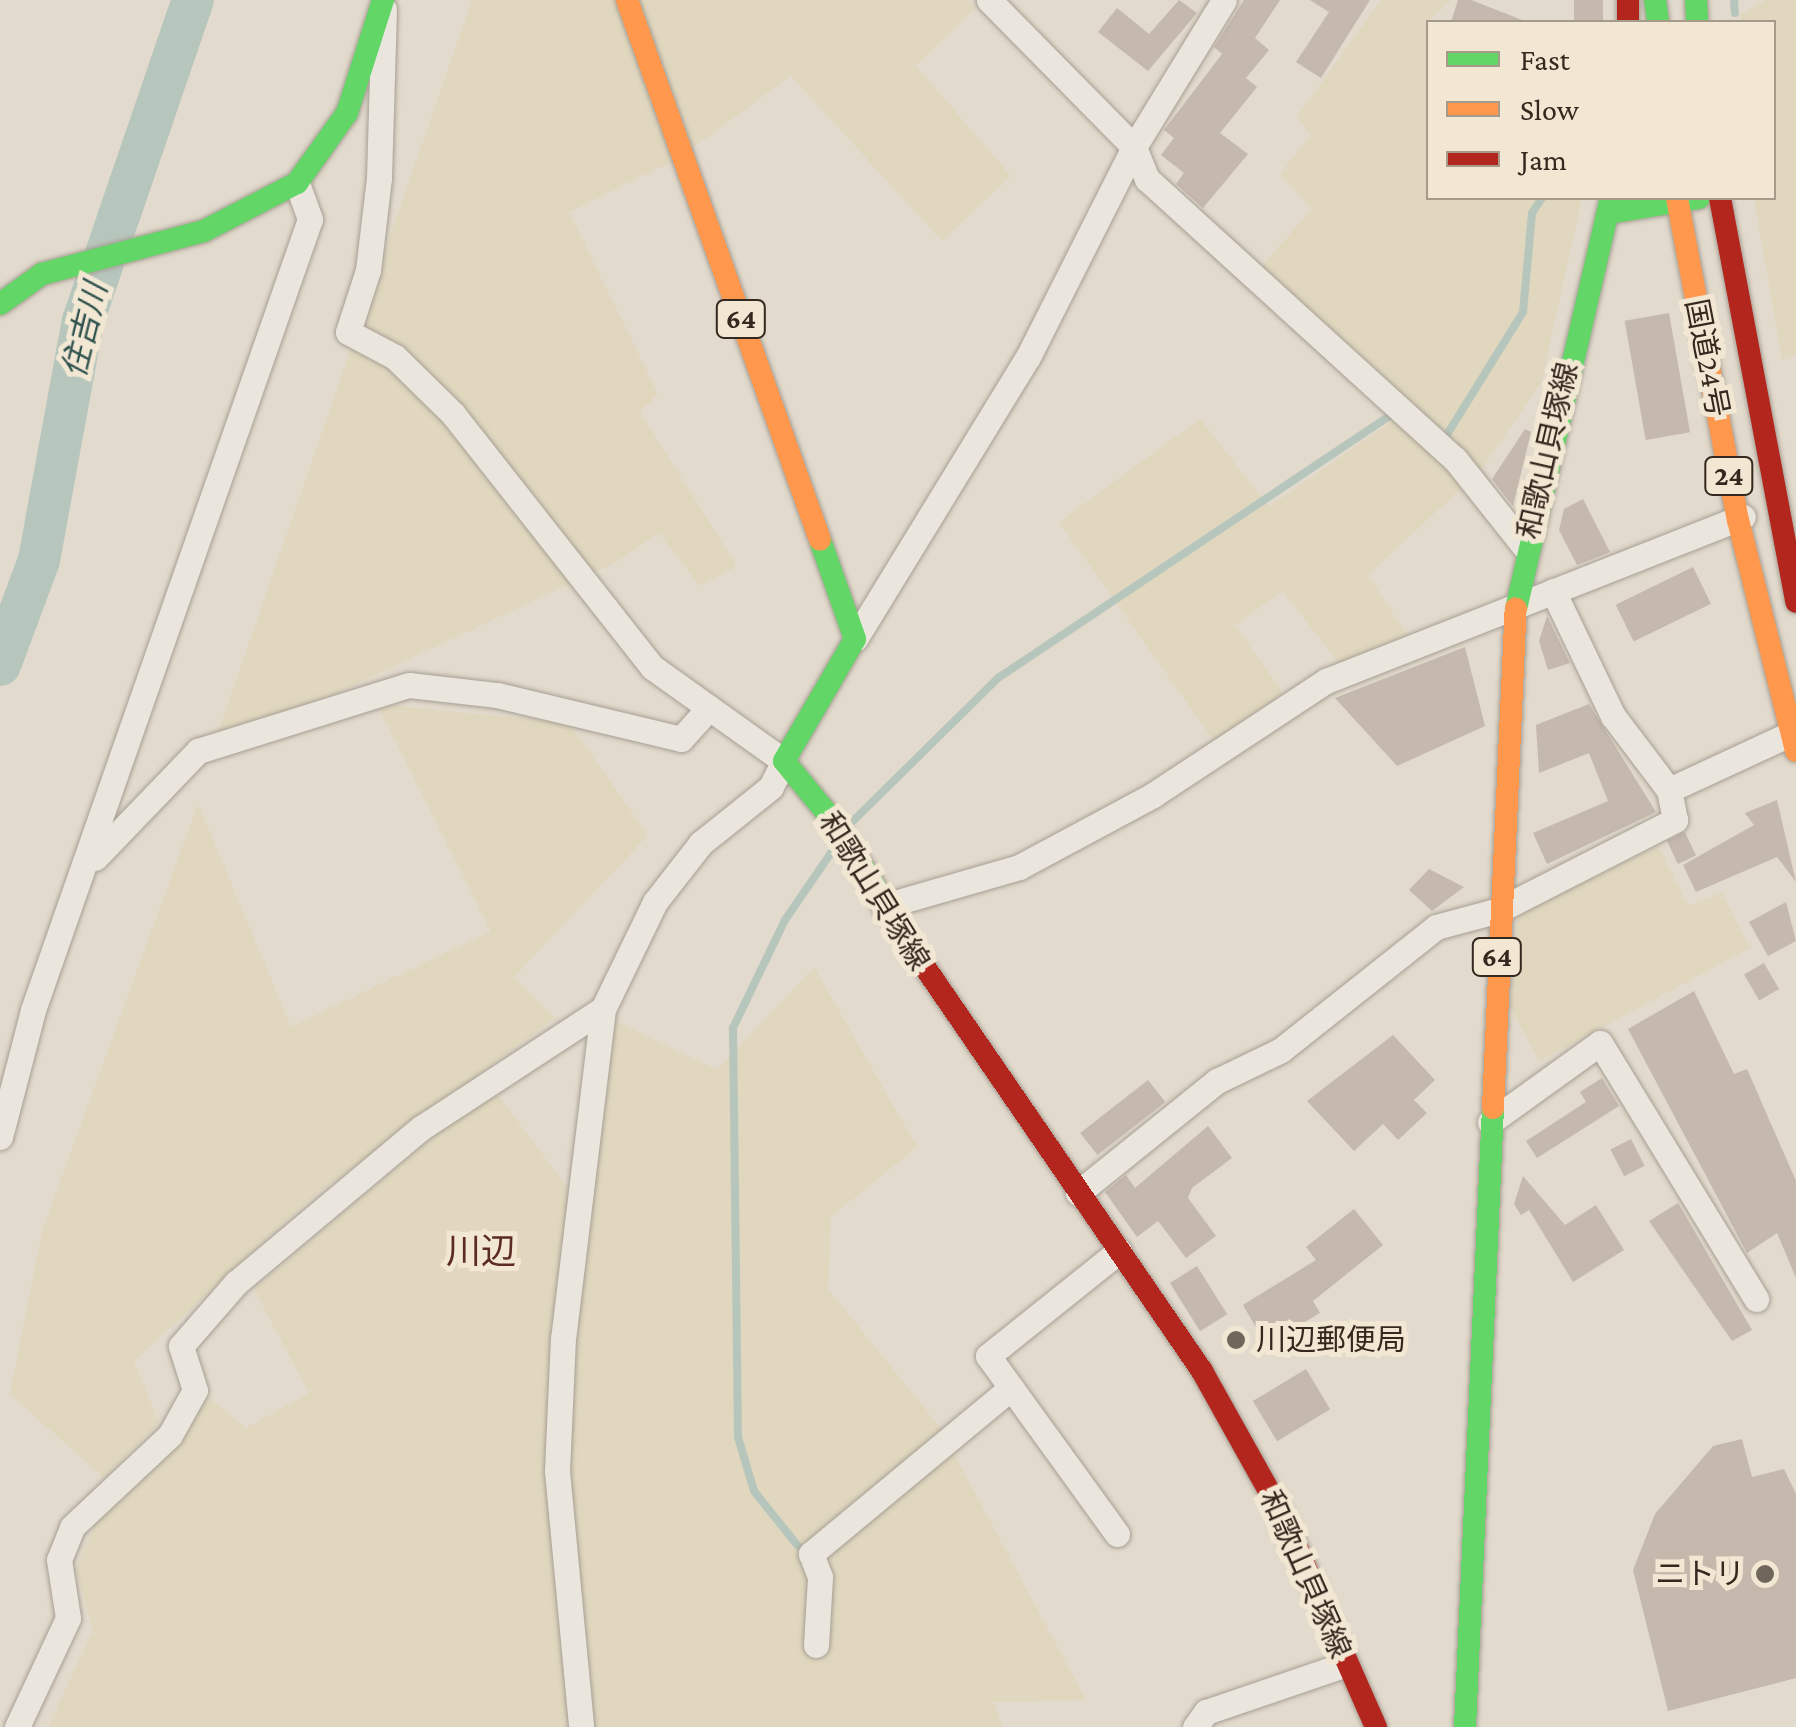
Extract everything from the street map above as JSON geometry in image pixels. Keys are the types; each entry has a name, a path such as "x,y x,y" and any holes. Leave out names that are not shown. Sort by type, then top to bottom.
{"main road":[{"name":"64","path":"627,0 855,639"},
{"path":"0,304 42,274 98,253 204,231 262,208 297,183 347,113 383,1"},
{"name":"国道24号","path":"1720,200 1785,493 1796,602"},
{"path":"1610,205 1685,201"},
{"name":"国道24号","path":"1685,201 1738,520 1794,738"},
{"name":"和歌山貝塚線","path":"1464,1727 1516,605 1524,546 1610,205"},
{"path":"784,761 855,639"},
{"name":"和歌山貝塚線","path":"784,761 840,829 884,906 1202,1371 1282,1514 1376,1727"}],"street":[{"path":"989,0 1134,147 1147,179 1455,459 1524,546"},
{"path":"855,639 1028,357 1134,147 1224,0"},
{"path":"383,1 390,40 379,178 368,270 348,332 395,357 453,414 652,667 784,761 771,787 701,843 655,902 604,1008 563,1338 557,1471 581,1727"},
{"path":"0,1138 33,1010 88,866 310,220 297,183"},
{"path":"884,906 1019,867 1153,795 1326,681 1738,520 1785,493"},
{"path":"1078,1193 1217,1080 1281,1050 1436,928 1499,910 1675,820 1669,790 1613,716 1553,591"},
{"path":"88,866 198,751 409,685 497,695 681,740 710,708"},
{"path":"1669,790 1794,738"},
{"path":"18,1727 68,1618 58,1560 72,1528 170,1435 195,1390 181,1346 236,1283 421,1128 604,1008"},
{"path":"1490,1122 1600,1043 1756,1299"},
{"path":"1117,1534 988,1356 1120,1251"},
{"path":"816,1644 820,1578 810,1554 1011,1388"},
{"path":"1196,1727 1206,1712 1346,1664"}],"shaded area":[{"path":"472,0 617,0 673,161 569,212 658,394 640,412 737,566 700,586 659,533 616,562 239,739 215,741"},
{"path":"638,0 968,0 975,8 916,66 1011,176 942,241 791,76 692,148"},
{"path":"1381,0 1451,0 1426,20 1426,200 1582,200 1541,383 1480,471 1368,575 1409,638 1341,666 1283,591 1235,625 1283,693 1214,741 1059,522 1200,419 1269,507 1409,409 1261,267 1312,209 1280,174 1311,135 1297,117"},
{"path":"1767,0 1796,0 1796,354 1782,360 1754,200 1776,200 1776,20 1741,20 1740,14"},
{"path":"377,704 569,723 648,835 514,977 555,1018 310,1199 134,1361 159,1423 104,1478 10,1394 42,1231 198,804 291,1027 491,931"},
{"path":"1658,847 1688,906 1722,893 1750,948 1539,1061 1510,1006 1518,911"},
{"path":"814,967 917,1147 831,1217 828,1289 939,1426 1086,1700 993,1702 1003,1727 48,1727 93,1631 76,1570 99,1517 183,1438 207,1396 246,1428 309,1393 254,1289 492,1087 588,1215 614,1020 717,1070"}],"building":[{"path":"1179,0 1197,13 1148,71 1098,32 1117,8 1149,34"},
{"path":"1244,0 1280,0 1255,38 1269,50 1246,78 1257,87 1220,133 1248,154 1203,208 1176,184 1184,173 1161,155 1174,138 1164,130 1222,54 1214,47"},
{"path":"1310,0 1370,0 1321,78 1296,62 1329,12"},
{"path":"1458,0 1471,0 1522,20 1452,20"},
{"path":"1574,0 1603,0 1603,20 1574,20"},
{"path":"1669,313 1690,432 1646,440 1625,321"},
{"path":"1525,429 1531,432 1513,506 1492,479"},
{"path":"1583,499 1610,552 1577,565 1559,530 1564,509"},
{"path":"1693,567 1711,604 1634,642 1616,605"},
{"path":"1547,616 1570,663 1548,670 1539,641"},
{"path":"1465,647 1485,726 1397,766 1335,698"},
{"path":"1589,704 1656,812 1547,864 1533,833 1608,801 1589,753 1539,773 1536,725"},
{"path":"1777,800 1796,882 1777,857 1696,892 1683,865 1754,825 1745,813"},
{"path":"1685,832 1696,856 1678,864 1667,840"},
{"path":"1429,869 1464,887 1432,911 1409,890"},
{"path":"1786,902 1796,941 1768,956 1749,922"},
{"path":"1764,963 1779,989 1759,1000 1744,974"},
{"path":"1694,991 1734,1074 1747,1069 1796,1181 1796,1278 1777,1233 1747,1253 1628,1029"},
{"path":"1393,1035 1435,1080 1414,1100 1427,1113 1398,1140 1383,1124 1354,1151 1307,1101"},
{"path":"1602,1078 1619,1106 1537,1158 1526,1141 1586,1102 1580,1092"},
{"path":"1148,1080 1165,1102 1097,1155 1080,1133"},
{"path":"1208,1126 1232,1158 1192,1188 1188,1198 1216,1236 1186,1258 1158,1221 1137,1237 1105,1192 1126,1175 1135,1188"},
{"path":"1631,1139 1645,1166 1624,1176 1611,1149"},
{"path":"1523,1176 1565,1225 1596,1205 1624,1250 1573,1282 1529,1210 1521,1215 1514,1204"},
{"path":"1678,1203 1752,1330 1732,1341 1649,1221"},
{"path":"1354,1209 1383,1245 1313,1301 1320,1313 1266,1345 1243,1305 1316,1260 1306,1247"},
{"path":"1197,1266 1227,1314 1200,1331 1170,1283"},
{"path":"1306,1369 1330,1409 1277,1441 1253,1401"},
{"path":"1742,1439 1752,1477 1784,1469 1796,1494 1796,1678 1668,1711 1633,1570 1655,1514 1713,1446"}],"waterway":[{"name":"住吉川","path":"0,665 39,560 83,321 193,0"},
{"path":"1734,0 1735,13"},
{"path":"1443,441 1523,312 1532,213 1541,200"},
{"path":"853,821 998,678 1394,413"},
{"path":"798,1546 754,1491 738,1437 733,1028 785,920 835,847"}],"traffic: fast":[{"path":"0,304 42,274 204,231 297,183 347,113 383,0"},
{"path":"1655,0 1658,20"},
{"path":"1696,0 1697,20"},
{"path":"1516,609 1611,200"},
{"path":"1608,213 1687,200"},
{"path":"820,540 855,639 784,761 840,829 909,944"},
{"path":"1465,1727 1493,1108"}],"traffic: slow":[{"path":"627,0 820,540"},
{"path":"1677,200 1738,520 1796,751"},
{"path":"1493,1108 1516,609"}],"traffic: jam":[{"path":"1628,0 1628,20"},
{"path":"1720,200 1796,602"},
{"path":"909,944 1202,1371 1282,1514 1376,1727"}],"place":[{"name":"川辺郵便局","path":"1236,1340"},
{"name":"ニトリ","path":"1765,1574"}],"district":[{"name":"川辺","path":"481,1252"}]}
